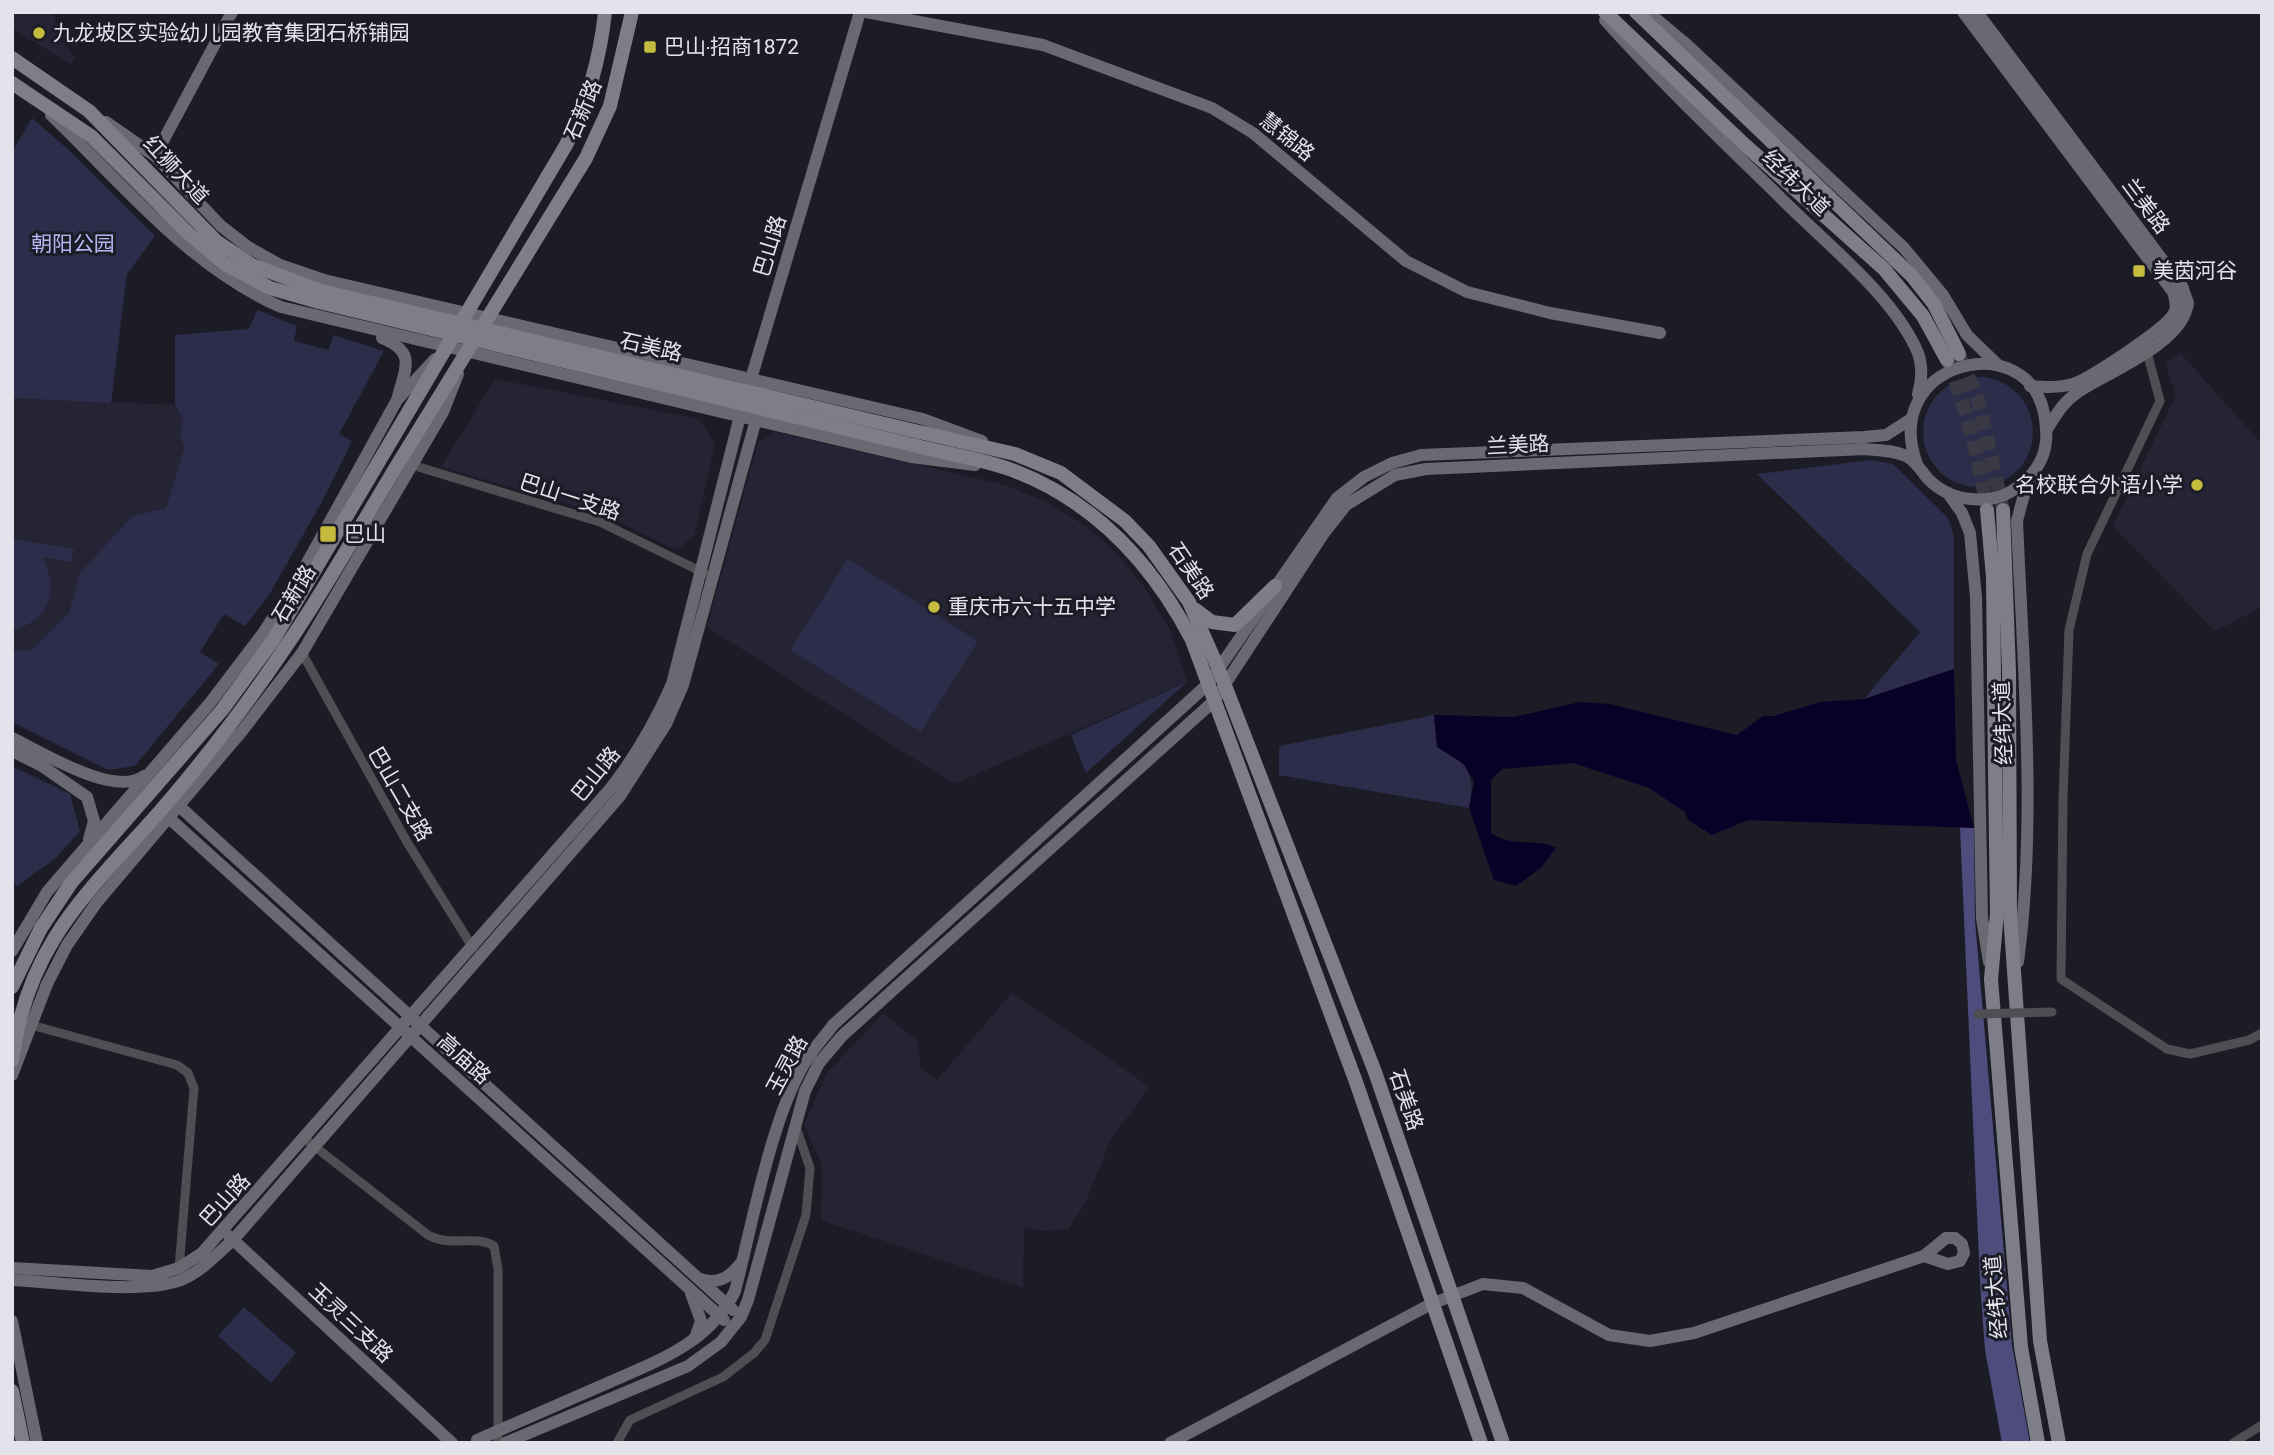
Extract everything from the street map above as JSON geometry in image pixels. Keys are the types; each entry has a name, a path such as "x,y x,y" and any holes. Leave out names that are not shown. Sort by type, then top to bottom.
{"main road":[{"name":"石新路","path":"12,987 41,928 71,883 222,709 274,639 578,122 595,73 606,12"},
{"name":"石新路","path":"12,1060 17,1026 34,977 54,935 85,892 161,810 225,731 290,642 599,132 619,79 632,12"},
{"name":"经纬大道","path":"1605,12 1745,145 1885,270 1953,357 1934,304 1912,276 1636,12"},
{"path":"12,48 66,93"},
{"name":"红狮大道","path":"12,58 89,111 216,241 252,265 320,297"},
{"name":"红狮大道","path":"12,83 70,119 113,154 188,233 225,264 270,288 320,297"},
{"name":"石美路","path":"320,297 918,439 1009,469 1055,488 1092,513 1139,559 1178,613 1208,684 1356,1082 1481,1443"},
{"name":"石美路","path":"918,439 1015,453 1061,473 1117,515 1149,547 1189,602 1219,670 1375,1072 1503,1443"},
{"name":"经纬大道","path":"1987,510 1993,577 1996,801 1997,913 1992,979 2021,1347 2038,1443"},
{"name":"经纬大道","path":"2003,510 2009,684 2010,914 2014,987 2040,1341 2059,1443"},
{"path":"1189,602 1212,622 1235,625 1275,586"},
{"path":"12,1391 23,1443"}],"street":[{"path":"155,156 232,12"},
{"name":"巴山路","path":"416,1021 612,805 645,761 683,685 740,416 860,12"},
{"name":"慧锦路","path":"866,12 1052,48 1212,108 1254,133 1406,261 1467,292 1550,313 1660,333"},
{"name":"经纬大道","path":"1598,12 1657,79 1848,263 1887,307 1906,332 1922,368 1913,412"},
{"name":"经纬大道","path":"1648,12 1685,43 1904,248 1932,280 1967,335 2000,366"},
{"name":"兰美路","path":"1963,12 2173,292 2176,304 2172,317 2152,335 2073,383 2048,387 2030,386"},
{"name":"兰美路","path":"1225,689 1317,543 1346,505 1395,475 1426,469 1864,449 1889,451 1917,464 1927,477 1948,493 1969,500 1990,499 2011,492 2028,479 2040,461 2047,429 2060,407 2076,393 2147,352 2172,333 2188,309 2187,296 1977,12"},
{"path":"26,90 209,266 254,295 281,307 349,326 447,346 911,457 1009,469"},
{"path":"89,111 155,156 221,226 248,247 281,265 324,280 923,419 1015,453"},
{"path":"12,951 33,912 87,844 210,703 264,632 307,563 397,400 407,366 404,351 393,343 349,326"},
{"path":"397,400 447,346"},
{"path":"12,1075 67,945 97,902 179,806 302,653 443,412 467,351"},
{"path":"2147,352 2160,401 2087,554 2070,630 2063,799 2061,979 2167,1049 2190,1054 2249,1040 2262,1033"},
{"name":"兰美路","path":"1219,670 1337,498 1364,477 1412,458 1886,435 1913,412 1925,388 1941,374 1959,366 1980,363 2000,366"},
{"path":"2000,366 2030,386 2042,406 2047,429"},
{"name":"巴山路","path":"12,1280 151,1287 181,1280 206,1264 407,1033 472,948 637,755 656,722 672,684 756,420 765,383"},
{"path":"1913,412 1912,448 1917,464"},
{"name":"经纬大道","path":"2014,987 2024,915 2026,775 2017,521 2023,499 2040,461"},
{"name":"巴山一支路","path":"412,465 600,522 706,574"},
{"name":"经纬大道","path":"1948,493 1962,513 1970,533 1975,584 1982,918 1992,979"},
{"name":"巴山二支路","path":"302,653 407,842 472,948"},
{"name":"玉灵路","path":"724,1311 743,1260 772,1150 794,1083 809,1056 1208,684 1219,670"},
{"name":"玉灵路","path":"505,1443 688,1366 706,1355 737,1322 748,1300 805,1091 837,1030 1079,823 1225,689"},
{"path":"12,738 83,772 125,784 140,779 156,767"},
{"path":"12,751 85,788 91,782 83,772"},
{"path":"42,766 87,797 94,821 87,844"},
{"name":"高庙路","path":"179,806 416,1021 693,1283"},
{"name":"高庙路","path":"169,818 407,1033 737,1322"},
{"path":"1978,1014 2052,1012"},
{"path":"31,1025 177,1065 188,1073 194,1088 179,1268"},
{"path":"617,1443 630,1420 723,1377 754,1353 765,1340 806,1215 810,1168 795,1124"},
{"path":"310,1143 438,1240 452,1243 486,1241 494,1246 498,1269 498,1443"},
{"name":"巴山路","path":"12,1268 152,1276 179,1268 228,1236"},
{"name":"玉灵三支路","path":"228,1236 452,1443"},
{"path":"1170,1443 1431,1304 1483,1284 1522,1288 1609,1335 1650,1341 1694,1333 1924,1256"},
{"path":"693,1341 701,1321 693,1283 717,1282 733,1273 743,1260"},
{"path":"475,1442 610,1382 693,1341 724,1311"},
{"path":"12,1321 37,1443"},
{"path":"2233,1443 2262,1425"}],"shaded area":[{"name":"九龙坡区实验幼儿园教育集团石桥铺园","path":"12,12 53,12 60,38 76,59 70,64 12,28"},
{"name":"名校联合外语小学","path":"2180,353 2262,444 2262,607 2215,631 2113,526 2176,395 2165,363"},
{"path":"495,379 699,419 715,444 694,537 676,550 603,514 441,467"},
{"path":"12,398 175,405 183,420 180,435 184,448 166,508 132,516 80,573 70,613 31,650 12,651"},
{"name":"重庆市六十五中学","path":"775,432 1005,485 1049,503 1086,526 1116,553 1144,587 1171,631 1187,682 954,784 707,627 758,442"},
{"path":"1954,669 1956,760 1974,828 1748,820 1712,835 1688,820 1685,812 1649,788 1573,763 1502,769 1491,780 1491,833 1509,841 1540,843 1556,848 1541,868 1516,886 1494,880 1469,808 1474,782 1464,764 1437,747 1434,715 1514,717 1580,702 1609,704 1737,735 1763,716 1774,716 1820,702 1864,699"},
{"path":"1960,827 1974,828 1975,921 2012,1345 2030,1443 2002,1443 1985,1350"},
{"path":"1012,993 1150,1087 1111,1139 1085,1204 1068,1229 1043,1231 1024,1228 1023,1287 821,1220 822,1165 804,1125 826,1074 883,1013 917,1041 921,1068 937,1080"}],"green space":[{"name":"朝阳公园","path":"32,118 72,153 155,236 127,274 111,403 12,398 12,152"},
{"path":"257,310 297,326 294,341 329,350 333,335 384,351 339,434 352,441 319,507 269,595 245,626 224,614 200,652 219,664 135,766 108,770 12,722 12,651 31,650 69,613 80,573 132,516 166,508 184,448 180,435 183,420 175,405 175,335 249,329"},
{"path":"1978,377 1999,382 2017,393 2028,411 2033,432 2028,453 2017,471 1999,482 1978,487 1957,482 1939,471 1928,453 1923,432 1928,411 1939,393 1957,382"},
{"path":"1872,460 1893,464 1948,518 1954,536 1954,669 1864,699 1920,632 1757,474"},
{"path":"12,539 74,549 71,562 42,557 50,580 48,602 35,620 12,630"},
{"path":"848,559 978,641 921,732 790,650"},
{"path":"1187,682 1086,773 1071,735"},
{"path":"1434,715 1437,746 1463,764 1470,777 1469,808 1279,775 1279,746"},
{"path":"12,766 70,794 80,831 56,858 17,886 12,881"},
{"path":"244,1307 296,1353 271,1383 218,1336"}],"tunnel":[{"path":"1960,357 1979,402 2003,510"},
{"path":"1948,361 1972,434 1987,510"}],"place":[{"name":"九龙坡区实验幼儿园教育集团石桥铺园","path":"39,33"},
{"name":"巴山‧招商1872","path":"650,47"},
{"name":"美茵河谷","path":"2139,271"},
{"name":"名校联合外语小学","path":"2197,485"},
{"name":"巴山","path":"328,534"},
{"name":"重庆市六十五中学","path":"934,607"}]}
